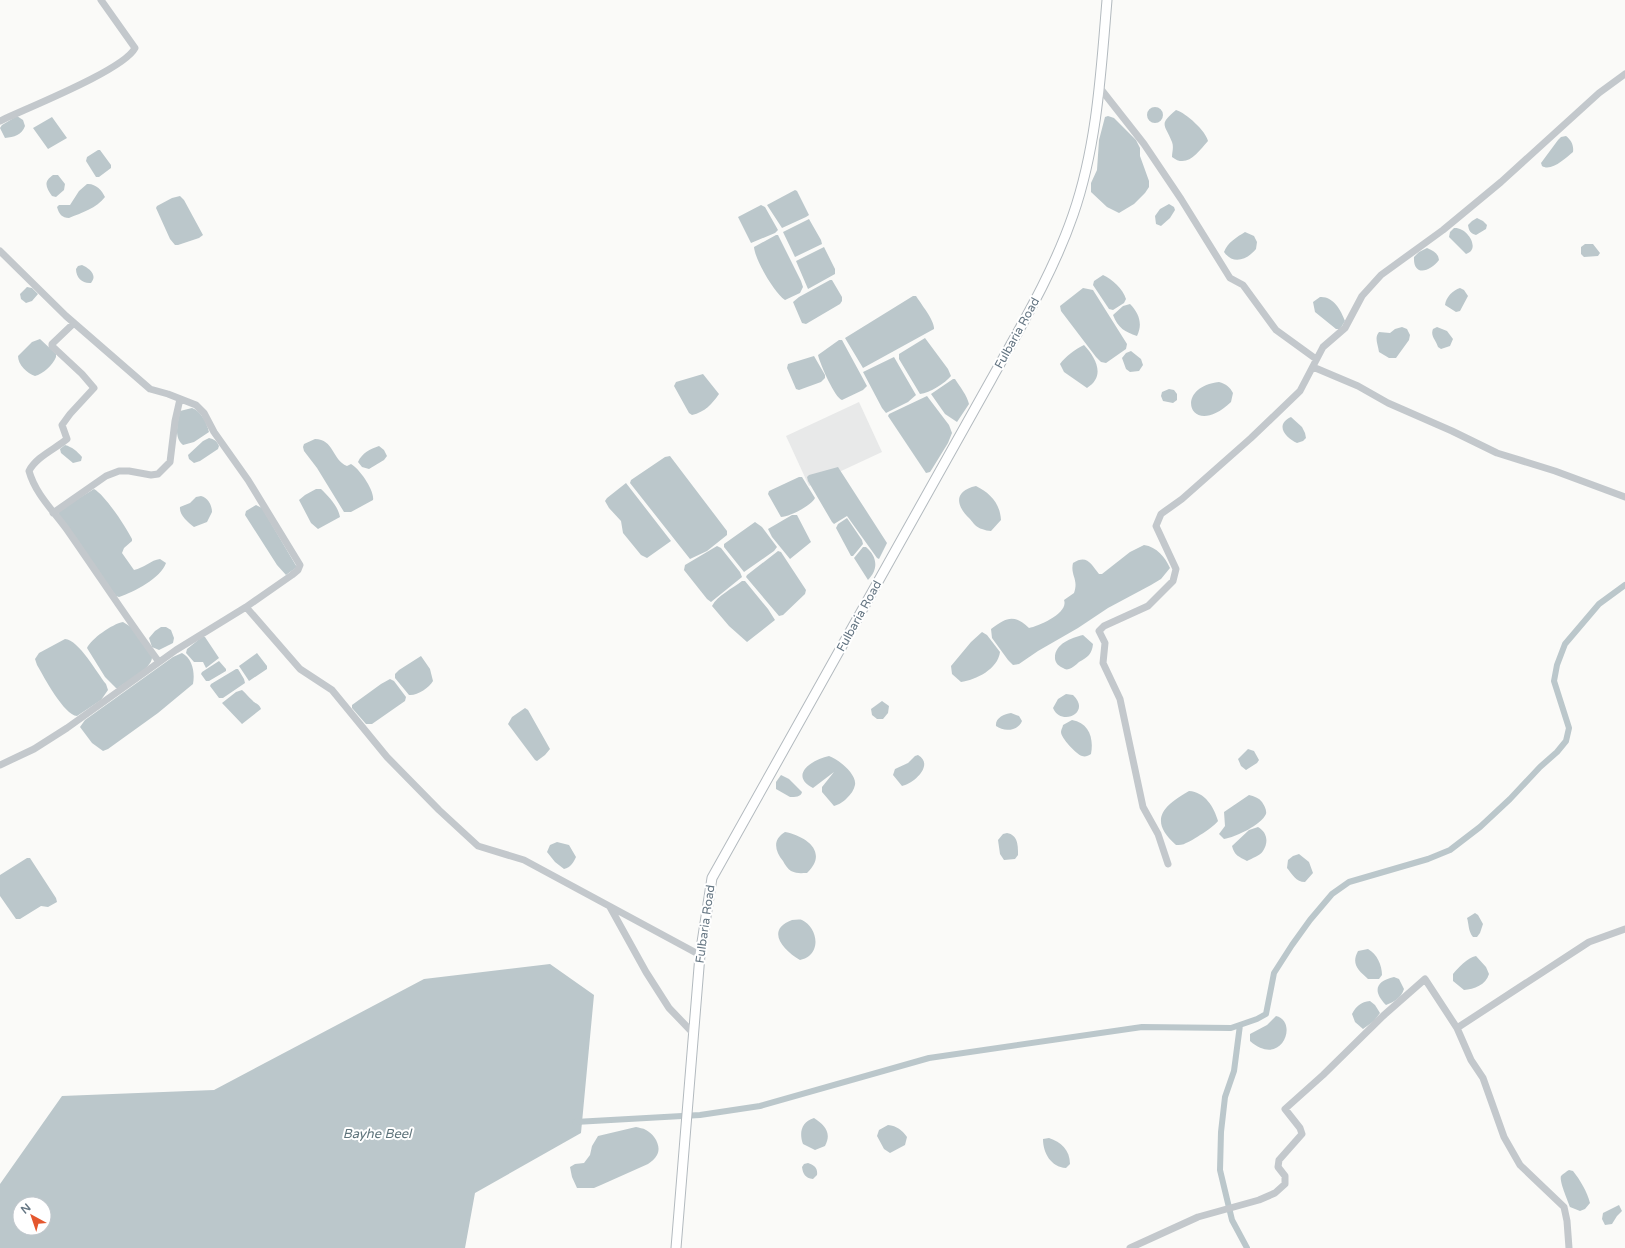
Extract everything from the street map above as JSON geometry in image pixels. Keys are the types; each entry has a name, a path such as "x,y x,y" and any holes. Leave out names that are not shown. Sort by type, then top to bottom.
{"main road":[{"name":"Fulbaria Road","path":"676,1248 700,955 712,878 1034,304 1057,257 1073,215 1083,182 1090,150 1100,88 1107,0"}],"street":[{"path":"0,121 92,78 123,62 132,54 135,48 101,0"},
{"path":"1168,864 1158,834 1143,807 1120,699 1103,663 1105,643 1099,631 1104,626 1148,606 1174,581 1176,569 1156,526 1161,514 1182,499 1251,438 1300,391 1323,347 1345,328 1362,296 1381,275 1443,230 1512,172 1599,93 1625,74"},
{"path":"1100,88 1144,144 1181,199 1230,278 1243,285 1276,330 1316,359"},
{"path":"0,251 74,323 150,389 196,405 204,413 214,432 248,480 300,565 298,570 246,607 176,650 67,728 34,749 0,766"},
{"path":"74,323 52,344 52,346 82,374 94,388 62,425 67,439 38,460 29,471 39,493 70,533 129,621 159,662"},
{"path":"1312,367 1358,386 1388,404 1452,431 1497,453 1555,471 1625,497"},
{"path":"53,513 106,476 119,471 129,471 151,475 158,474 170,462 175,421 180,399"},
{"path":"246,607 300,669 332,690 387,757 439,810 478,846 524,860 700,955"},
{"path":"610,907 646,972 669,1008 693,1033"},
{"path":"1457,1028 1588,942 1625,929"},
{"path":"1130,1248 1198,1217 1259,1200 1275,1193 1285,1184 1285,1176 1278,1167 1279,1160 1302,1134 1300,1128 1285,1109 1323,1075 1383,1016 1426,979 1457,1028 1471,1060 1483,1078 1504,1137 1520,1165 1564,1207 1567,1221 1569,1248"}],"shaded area":[{"path":"859,402 882,452 809,486 786,436"}],"water":[{"path":"1152,107 1158,107 1163,112 1161,121 1158,123 1152,123 1147,118 1147,112"},
{"path":"1176,110 1195,123 1204,132 1208,141 1192,158 1183,161 1172,157 1173,144 1165,128 1165,122"},
{"path":"17,116 23,120 25,126 24,129 17,135 5,138 0,128 2,125"},
{"path":"1108,116 1114,118 1136,140 1140,148 1140,156 1149,181 1149,187 1145,193 1134,204 1119,213 1107,207 1091,192 1091,183 1097,170 1099,140 1105,117"},
{"path":"52,117 67,138 48,149 33,128"},
{"path":"1566,136 1572,143 1573,152 1554,166 1542,166 1541,163 1558,140 1561,137"},
{"path":"100,150 111,165 111,168 99,177 96,177 86,161 87,157"},
{"path":"53,175 58,175 65,184 64,190 56,197 52,196 46,185 48,180"},
{"path":"87,184 93,185 102,192 105,197 102,201 84,212 69,218 60,214 57,207 59,205 70,205 79,191"},
{"path":"795,190 797,191 809,215 782,228 767,205"},
{"path":"180,196 184,200 203,235 199,238 175,245 170,239 156,208 172,198"},
{"path":"1169,204 1174,207 1175,210 1170,218 1161,226 1156,224 1155,216 1160,209"},
{"path":"761,205 765,207 778,230 775,233 751,243 738,217"},
{"path":"1477,218 1487,225 1486,229 1476,235 1470,232 1468,225"},
{"path":"809,219 822,244 795,257 783,232"},
{"path":"1454,228 1464,231 1471,239 1472,248 1470,252 1466,254 1449,237 1450,232"},
{"path":"1245,232 1254,236 1257,242 1256,249 1248,256 1240,260 1232,259 1224,252 1233,240"},
{"path":"778,235 803,287 800,293 785,300 766,275 755,253 754,247"},
{"path":"1585,244 1593,244 1600,253 1598,256 1584,257 1581,254 1581,247"},
{"path":"824,247 835,269 835,274 808,289 796,261"},
{"path":"1427,248 1435,252 1439,260 1427,270 1419,270 1416,268 1414,263 1414,257 1419,252"},
{"path":"82,265 92,272 94,277 91,283 83,281 77,275 76,269 78,266"},
{"path":"1103,275 1117,285 1125,295 1126,299 1124,303 1113,310 1109,309 1093,285 1094,281"},
{"path":"832,280 842,297 842,301 840,304 806,324 802,323 793,302 799,297"},
{"path":"27,287 32,288 38,294 32,301 26,303 21,299 20,294"},
{"path":"1083,288 1093,290 1127,344 1126,349 1106,363 1101,362 1096,357 1061,311 1060,306"},
{"path":"1460,288 1464,290 1468,296 1460,311 1456,312 1445,305 1450,294"},
{"path":"913,296 916,296 927,312 934,329 863,368 845,338"},
{"path":"1320,297 1325,297 1333,301 1339,308 1345,321 1340,329 1336,329 1315,312 1313,302"},
{"path":"1130,304 1136,311 1140,323 1137,336 1122,329 1113,315 1123,306"},
{"path":"1402,327 1407,329 1410,335 1409,340 1396,358 1389,358 1379,352 1377,339 1379,332 1390,333 1395,329"},
{"path":"1437,327 1447,331 1453,339 1450,346 1441,349 1438,347 1432,334 1433,329"},
{"path":"925,338 948,369 951,376 937,387 920,394 899,359 899,354"},
{"path":"40,339 56,354 56,357 47,369 35,376 24,368 18,359 18,356 32,342"},
{"path":"839,340 842,340 867,386 863,390 842,400 832,387 818,355"},
{"path":"1084,345 1095,361 1098,373 1093,383 1087,388 1064,372 1060,364 1070,353"},
{"path":"1131,351 1141,359 1143,365 1139,371 1130,372 1126,369 1122,358 1126,353"},
{"path":"814,356 825,375 825,378 821,382 799,390 796,389 787,368 788,364"},
{"path":"894,357 916,395 908,402 886,413 863,372"},
{"path":"703,374 719,394 708,407 701,412 692,415 689,413 674,386 676,382"},
{"path":"955,379 967,397 969,404 957,422 945,414 931,394"},
{"path":"1219,382 1228,386 1232,391 1231,402 1217,413 1205,416 1197,414 1192,408 1191,401 1195,393 1204,386"},
{"path":"1169,389 1174,390 1177,394 1177,400 1173,403 1163,401 1161,396 1162,392"},
{"path":"927,396 949,425 952,433 948,443 932,469 930,472 926,473 888,416 889,414"},
{"path":"192,408 203,418 209,432 194,442 183,445 177,434 177,424 180,411"},
{"path":"1291,417 1302,427 1305,433 1306,438 1303,441 1297,443 1293,441 1284,431 1283,424"},
{"path":"209,438 217,443 219,446 218,449 200,461 194,463 189,459 188,455 203,441"},
{"path":"315,439 326,442 342,463 347,466 351,464 358,470 372,491 373,500 351,512 344,512 317,468 304,451 304,444"},
{"path":"65,445 72,448 82,457 81,461 73,463 61,453 60,449"},
{"path":"379,446 384,450 387,456 384,460 369,469 362,467 358,462 362,456 369,450"},
{"path":"670,456 727,531 727,535 707,551 690,559 630,483 631,480 665,457"},
{"path":"838,467 887,543 879,559 847,516 834,524 832,522 808,481 807,477 809,475"},
{"path":"802,477 815,498 800,510 785,517 781,517 768,494 769,491"},
{"path":"626,483 671,541 647,558 641,555 623,533 621,521 609,508 605,501"},
{"path":"976,486 990,495 999,508 1001,520 991,531 975,525 965,514 960,504 960,495 969,488"},
{"path":"94,489 99,492 109,504 132,539 132,541 124,548 122,553 134,570 160,559 166,563 159,574 153,579 132,592 119,597 116,596 59,516 58,511"},
{"path":"316,489 321,489 330,498 340,517 318,529 311,523 299,500"},
{"path":"201,496 206,498 209,502 212,512 207,522 194,527 182,516 180,507 190,503 196,497"},
{"path":"256,505 262,508 297,567 286,575 277,565 245,515 246,511"},
{"path":"792,515 797,515 811,542 790,559 772,537 768,529"},
{"path":"847,518 862,540 863,544 853,556 851,556 836,528 838,524"},
{"path":"755,522 762,527 777,547 774,551 744,572 724,547 724,544"},
{"path":"1144,545 1157,550 1163,556 1170,568 1161,579 1108,608 1019,664 1013,665 992,638 991,629 1006,620 1015,619 1029,628 1046,622 1058,614 1062,610 1064,600 1074,593 1076,584 1072,567 1073,563 1078,560 1088,561 1099,574 1102,574 1130,552"},
{"path":"717,546 721,548 740,572 742,577 711,602 684,570 685,565"},
{"path":"863,547 866,547 870,551 875,563 872,576 868,580 854,558"},
{"path":"778,551 781,552 806,590 805,594 783,615 779,616 746,577"},
{"path":"742,581 745,581 775,620 747,642 729,626 712,606 721,596"},
{"path":"123,622 131,627 152,657 148,666 144,670 116,688 105,677 87,648 89,644 102,632 118,623"},
{"path":"161,627 166,627 171,630 174,638 173,643 159,650 152,647 149,638"},
{"path":"982,632 987,635 1000,652 998,658 995,664 985,673 973,679 961,682 952,674 951,666 971,642"},
{"path":"1083,635 1093,644 1089,655 1069,669 1059,666 1055,659 1057,649 1064,642"},
{"path":"202,637 205,637 219,658 206,668 203,662 194,662 186,653 187,649"},
{"path":"65,639 76,645 82,651 106,684 108,690 101,700 77,716 72,714 60,703 44,678 35,659 39,653"},
{"path":"182,653 191,663 194,675 193,684 158,713 108,749 103,751 92,743 80,727 85,720 173,657"},
{"path":"257,653 267,666 267,669 249,681 239,666"},
{"path":"421,656 430,669 433,681 422,691 409,695 395,678 395,674"},
{"path":"219,661 226,671 209,681 206,681 201,674 202,672"},
{"path":"238,669 245,683 223,698 219,698 210,686 211,684"},
{"path":"390,679 394,681 406,697 405,701 372,724 366,724 352,708 352,705"},
{"path":"242,690 261,709 242,724 222,703 236,692"},
{"path":"1066,694 1073,695 1078,702 1079,707 1077,712 1073,715 1062,717 1057,714 1053,708 1058,699"},
{"path":"882,701 889,706 888,713 883,719 877,719 872,715 871,709"},
{"path":"525,708 528,710 550,749 537,761 508,724 512,717"},
{"path":"1011,713 1019,716 1022,721 1017,727 1007,730 996,726 998,719 1003,715"},
{"path":"1072,720 1083,724 1089,732 1092,742 1091,754 1085,756 1079,755 1069,746 1062,735 1061,731 1063,725"},
{"path":"1248,749 1254,751 1259,760 1246,770 1241,766 1238,759"},
{"path":"918,755 923,759 923,769 912,782 902,786 893,775 895,769 908,763"},
{"path":"829,756 837,760 846,768 853,776 855,781 855,787 850,795 843,802 834,806 822,792 822,787 834,772 813,788 806,783 803,778 803,773 810,764 816,760"},
{"path":"781,775 789,779 802,792 799,796 790,797 776,789 776,782"},
{"path":"1189,791 1200,794 1208,801 1218,821 1208,830 1193,839 1184,844 1176,845 1167,836 1163,828 1161,821 1162,814 1172,802"},
{"path":"1249,795 1256,797 1263,803 1266,814 1259,822 1248,830 1224,839 1219,834 1225,826 1224,812"},
{"path":"1258,827 1265,834 1265,848 1258,856 1247,861 1236,854 1232,846 1249,830"},
{"path":"785,832 800,837 812,846 816,858 807,873 797,873 791,871 778,853 776,846 778,838"},
{"path":"1003,834 1011,834 1017,841 1018,855 1015,859 1004,860 1000,854 998,840"},
{"path":"557,842 569,845 576,857 572,864 564,869 555,862 547,852 550,845"},
{"path":"1299,854 1309,862 1313,873 1305,882 1299,881 1287,868 1288,860"},
{"path":"27,858 30,858 56,898 57,902 48,907 41,906 20,919 16,919 0,896 0,875"},
{"path":"1475,913 1478,915 1483,924 1477,937 1473,937 1469,930 1467,918"},
{"path":"792,920 802,920 807,923 815,936 815,947 813,952 808,957 800,960 783,946 778,934 779,929 784,924"},
{"path":"1368,949 1374,954 1380,964 1382,975 1379,979 1368,979 1361,973 1355,963 1358,951"},
{"path":"1476,956 1486,967 1489,974 1485,981 1479,986 1464,990 1453,981 1453,974 1466,961"},
{"name":"Bayhe Beel","path":"550,964 594,995 581,1133 475,1193 465,1248 0,1248 0,1184 62,1096 214,1090 424,979"},
{"path":"1394,977 1399,979 1404,989 1397,999 1386,1005 1379,995 1378,987 1383,981"},
{"path":"1370,1001 1375,1005 1380,1013 1374,1021 1363,1029 1355,1022 1352,1014 1359,1005"},
{"path":"1276,1016 1283,1020 1286,1026 1284,1041 1278,1047 1271,1050 1261,1048 1250,1041 1250,1034 1267,1025"},
{"path":"814,1118 824,1127 828,1137 825,1146 815,1150 803,1144 801,1136 802,1128 806,1122"},
{"path":"888,1125 899,1129 907,1137 905,1145 890,1153 884,1149 877,1136 879,1130"},
{"path":"636,1127 649,1132 658,1144 658,1152 654,1159 648,1164 594,1188 577,1188 572,1177 570,1167 575,1164 584,1163 590,1155 592,1146 598,1136"},
{"path":"1049,1138 1061,1144 1067,1151 1070,1164 1066,1168 1056,1165 1046,1154 1043,1139"},
{"path":"808,1163 814,1166 817,1170 817,1175 813,1179 806,1177 803,1172 802,1167 804,1164"},
{"path":"1569,1170 1573,1171 1581,1182 1590,1203 1585,1209 1580,1211 1570,1207 1561,1182 1561,1176"},
{"path":"1619,1205 1622,1211 1612,1224 1605,1225 1602,1219 1603,1213"}],"waterway":[{"path":"575,1122 700,1115 760,1106 929,1058 1142,1027 1231,1028 1257,1019 1266,1014 1274,973 1310,920 1332,894 1349,882 1428,859 1450,850 1480,827 1557,752 1566,741 1569,728 1554,681 1557,665 1565,644 1599,604 1625,585"},
{"path":"1240,1025 1234,1071 1225,1097 1221,1132 1220,1170 1232,1220 1247,1248"}]}
